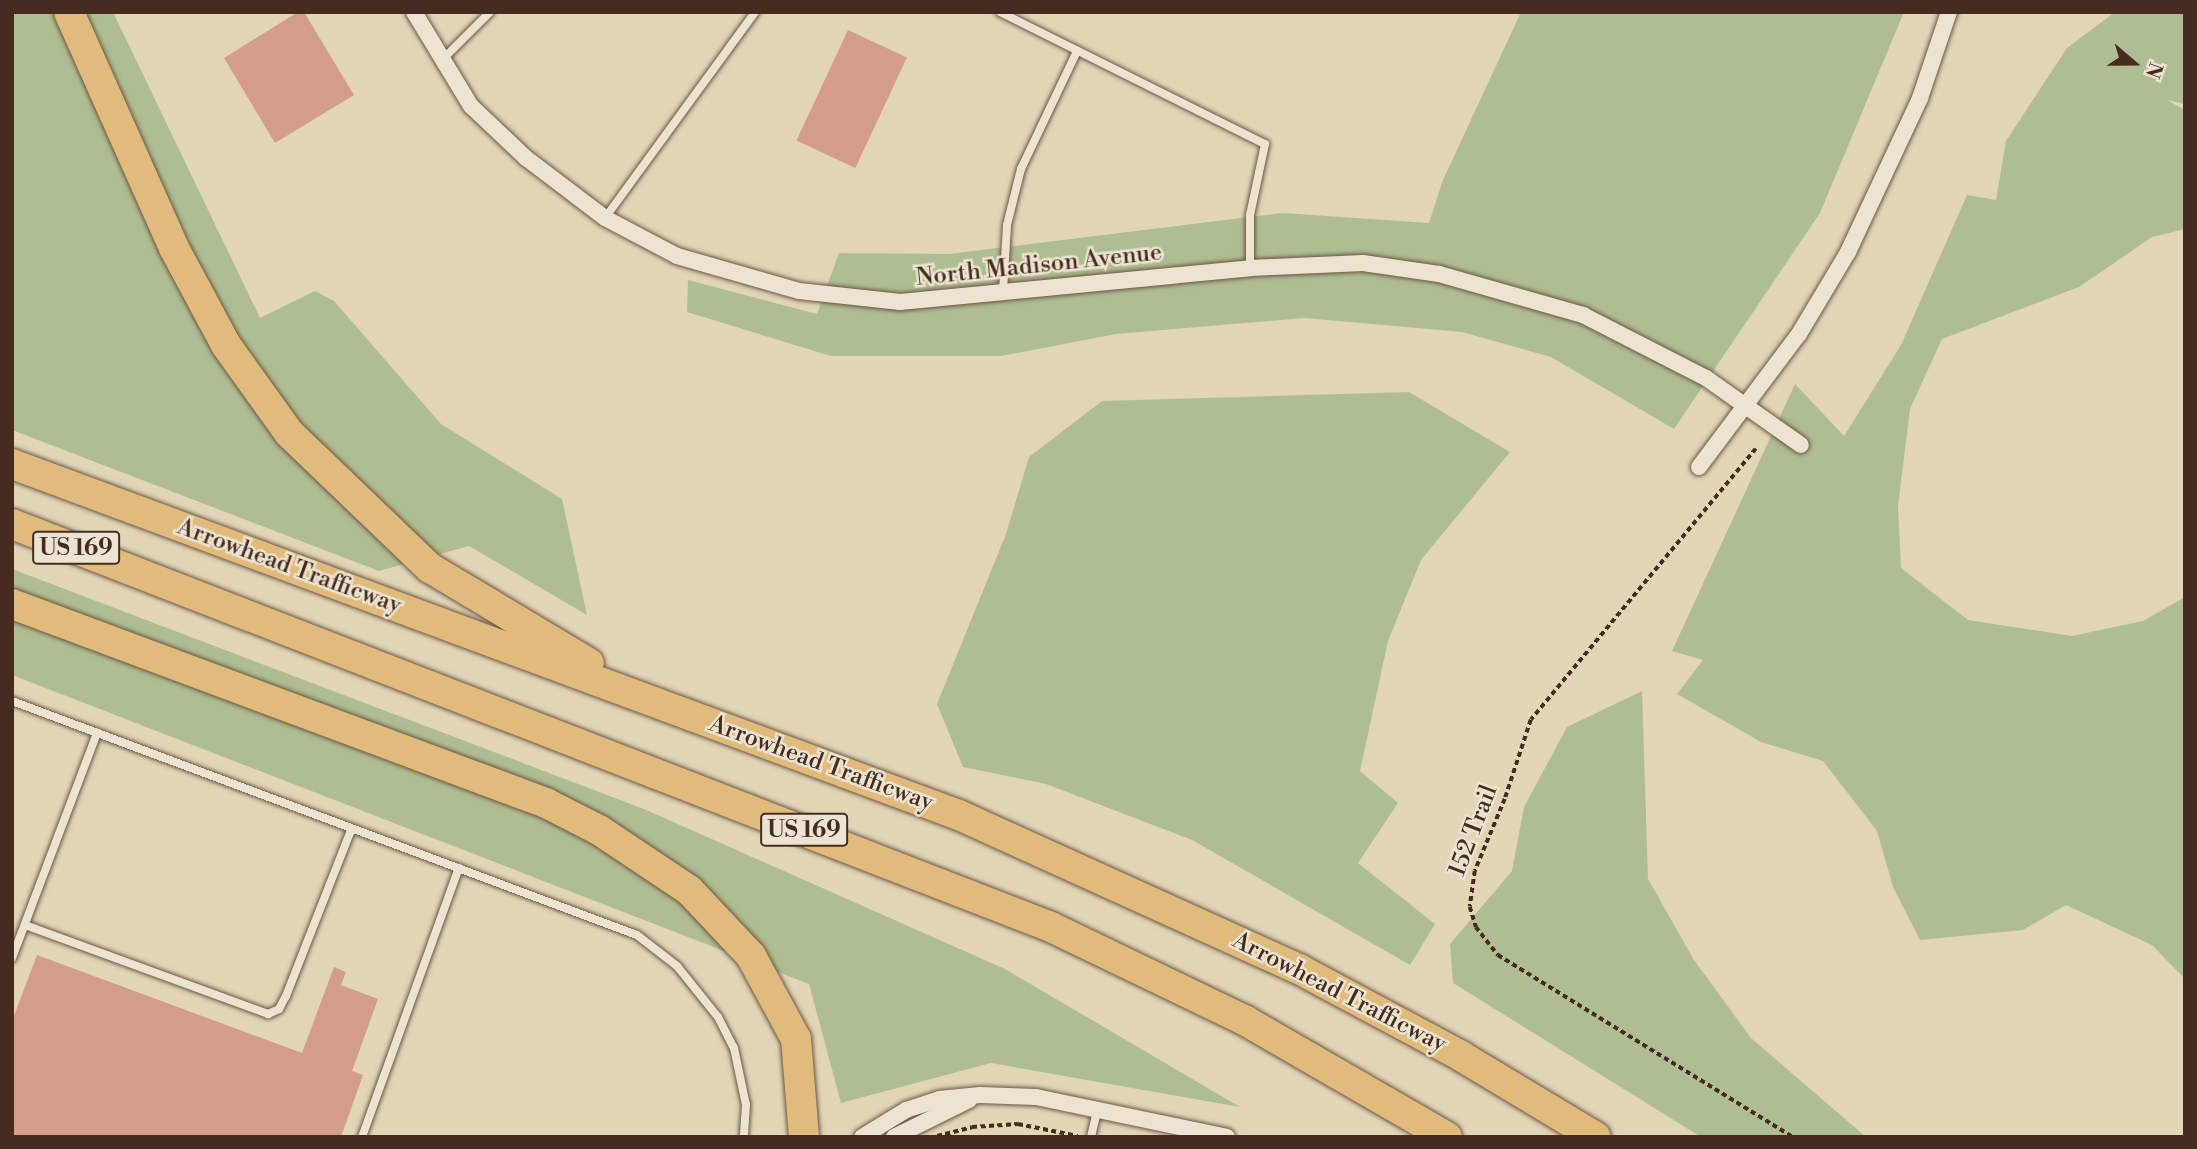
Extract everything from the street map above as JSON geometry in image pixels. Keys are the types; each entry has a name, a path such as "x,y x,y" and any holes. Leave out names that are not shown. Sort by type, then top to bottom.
{"highway":[{"path":"69,12 174,248 226,345 289,433 430,568 652,702"},
{"name":"Arrowhead Trafficway","path":"12,464 960,815 1124,887 1299,969 1461,1056 1596,1137"},
{"name":"US 169","path":"12,524 139,571 1051,927 1246,1021 1447,1137"},
{"path":"12,546 139,571"},
{"path":"12,604 546,803 599,830 655,867 689,890 751,956 775,995 796,1040 804,1137"}],"street":[{"name":"North Madison Avenue","path":"414,12 471,106 526,158 605,218 677,256 799,291 900,302 1250,268 1363,263 1439,274 1583,315 1706,378 1801,445"},
{"path":"1699,467 1799,334 1879,192 1920,98 1949,12"},
{"path":"894,1137 980,1095"},
{"path":"862,1137 906,1110 939,1099 980,1095 1036,1097 1227,1137"}],"lane":[{"path":"443,59 489,12"},
{"path":"605,218 755,12"},
{"path":"1000,12 1265,144 1250,215 1250,268"},
{"path":"1003,290 1007,225 1021,169 1077,51"},
{"path":"12,701 637,935 677,966 718,1017 734,1048 746,1105 744,1137"},
{"path":"12,958 97,733"},
{"path":"25,925 268,1014 279,1009 286,996 352,828"},
{"path":"362,1137 459,868"},
{"path":"1091,1137 1097,1110"}],"path":[{"name":"152 Trail","path":"1756,449 1531,720 1506,799 1475,871 1470,907 1476,927 1498,955 1793,1137"},
{"path":"935,1137 972,1127 1018,1124 1083,1137"}],"green space":[{"path":"12,12 113,12 260,318 315,291 334,301 441,424 562,499 587,615 469,546 379,571 12,430"},
{"path":"1521,12 1904,12 1820,213 1674,429 1551,357 1462,332 1305,318 1116,334 1001,356 831,356 687,312 688,280 817,314 839,253 949,254 1283,213 1429,223 1443,180"},
{"path":"2115,12 2185,12 2185,104 2167,100 2185,110 2185,229 2152,237 2079,287 1942,339 1910,409 1898,506 1901,568 1968,620 2072,636 2143,621 2185,597 2185,979 2152,945 2066,905 2023,930 1920,940 1893,887 1877,831 1823,761 1761,742 1677,694 1703,660 1672,651 1795,384 1844,436 1901,345 1967,195 1996,200 2006,141 2067,48"},
{"path":"1409,392 1510,452 1421,560 1388,641 1360,771 1398,803 1358,863 1435,924 1410,965 1192,840 1046,784 963,767 937,704 1006,534 1029,457 1102,401"},
{"path":"12,569 644,809 1005,969 1240,1107 991,1063 841,1103 809,984 12,675"},
{"path":"1642,691 1648,879 1694,960 1751,1038 1866,1137 1701,1137 1453,983 1450,944 1512,871 1524,807 1567,727"}],"building":[{"path":"298,12 304,12 354,95 275,143 224,58"},
{"path":"848,30 907,57 855,168 796,141"},
{"path":"37,955 302,1053 334,967 346,972 341,985 378,999 352,1071 363,1075 341,1137 12,1137 12,1021"}]}
